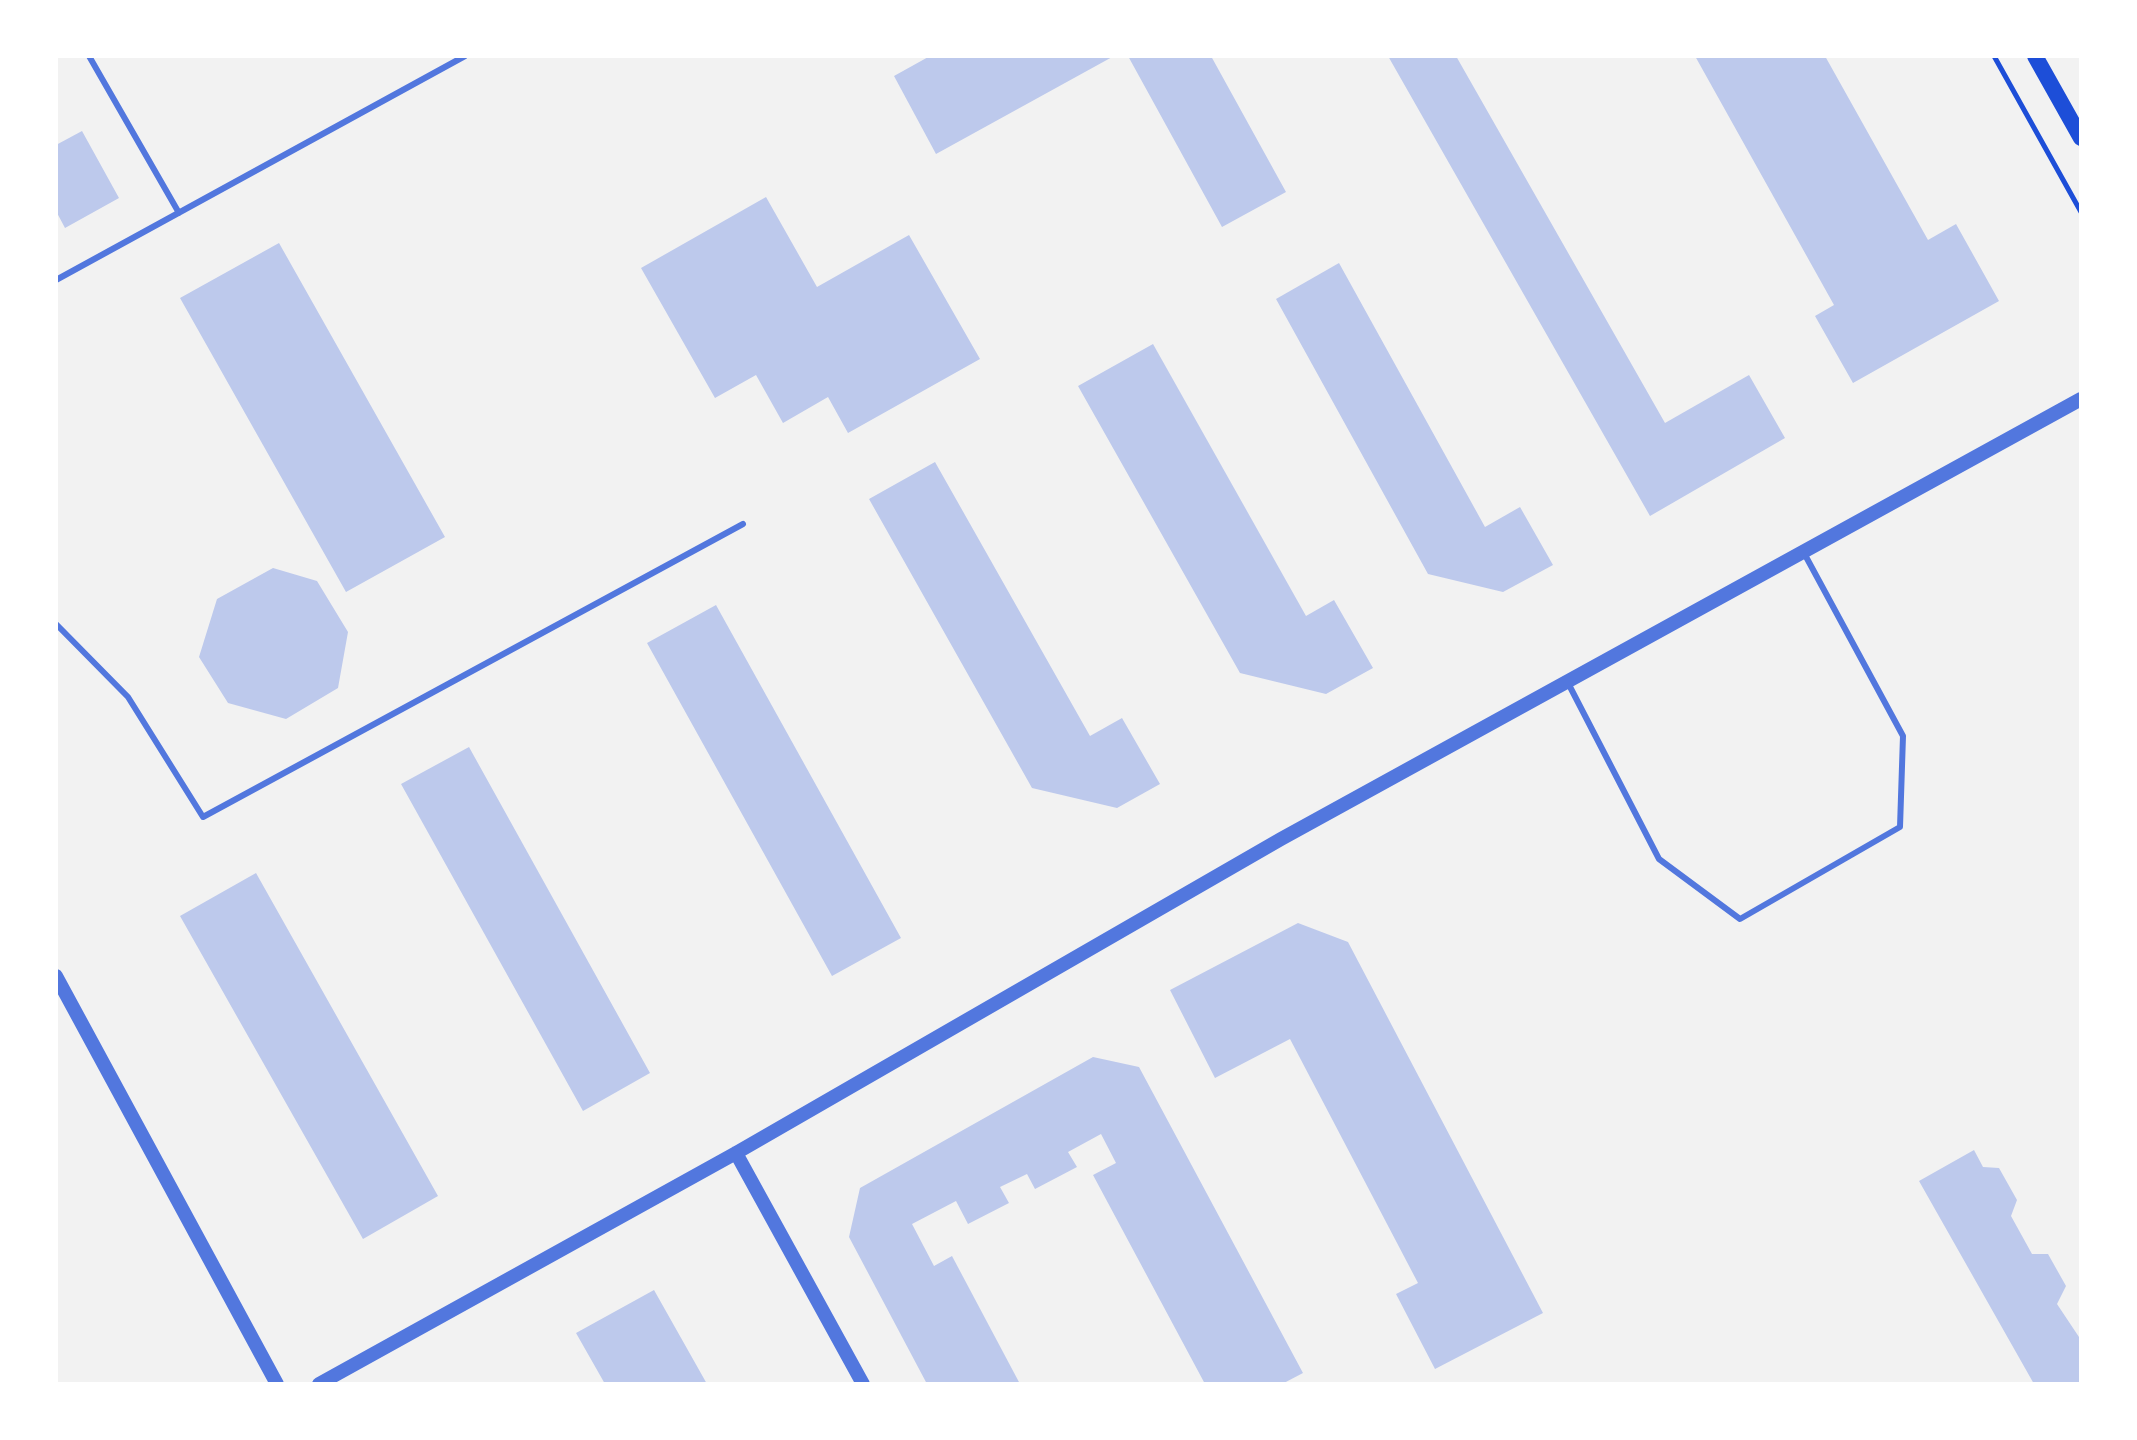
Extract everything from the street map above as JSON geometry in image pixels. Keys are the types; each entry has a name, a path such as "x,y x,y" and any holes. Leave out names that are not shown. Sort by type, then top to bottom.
{"main road":[{"path":"2035,56 2081,138"}],"street":[{"path":"319,1384 736,1153 1281,839 2081,399"},
{"path":"56,976 277,1384"},
{"path":"736,1153 863,1384"}],"lane":[{"path":"89,56 179,213"},
{"path":"56,280 465,56"},
{"path":"56,624 128,697 203,817 743,524"},
{"path":"1567,681 1659,859 1740,919 1900,827 1903,736 1803,551"}],"path":[{"path":"1994,56 2081,212"}],"building":[{"path":"930,56 1114,56 936,154 894,76"},
{"path":"1128,56 1211,56 1286,192 1222,227"},
{"path":"1388,56 1456,56 1665,423 1749,375 1785,438 1650,516"},
{"path":"1695,56 1825,56 1928,240 1956,224 1999,301 1853,383 1815,316 1834,305"},
{"path":"82,131 119,198 65,228 56,211 56,145"},
{"path":"766,197 817,287 909,235 980,359 848,433 828,397 783,423 756,375 715,398 641,268"},
{"path":"279,243 445,537 346,592 180,298"},
{"path":"1339,263 1485,527 1520,507 1553,565 1503,592 1428,574 1276,299"},
{"path":"1153,344 1306,616 1334,600 1373,668 1326,694 1240,673 1078,386"},
{"path":"935,462 1090,736 1122,718 1160,784 1117,808 1032,788 869,499"},
{"path":"273,568 317,581 348,632 338,688 286,719 228,703 199,657 217,599"},
{"path":"716,605 901,938 832,976 647,643"},
{"path":"469,747 650,1073 583,1111 401,784"},
{"path":"256,873 438,1196 363,1239 180,916"},
{"path":"1298,923 1348,942 1543,1313 1435,1369 1396,1294 1418,1283 1290,1039 1215,1078 1170,990"},
{"path":"1093,1057 1139,1067 1303,1373 1282,1384 1205,1384 1093,1175 1116,1163 1101,1134 1068,1152 1077,1167 1035,1189 1027,1174 1000,1187 1009,1203 968,1224 956,1201 912,1224 934,1266 952,1256 1020,1384 927,1384 849,1237 860,1188"},
{"path":"1974,1150 1983,1167 1999,1168 2017,1200 2011,1216 2032,1254 2048,1254 2066,1286 2057,1304 2081,1340 2081,1384 2034,1384 1919,1181"},
{"path":"654,1290 707,1384 605,1384 576,1333"}]}
